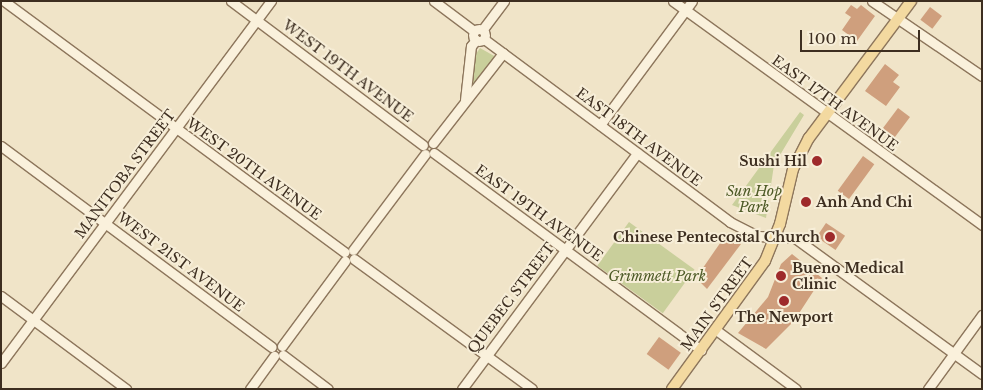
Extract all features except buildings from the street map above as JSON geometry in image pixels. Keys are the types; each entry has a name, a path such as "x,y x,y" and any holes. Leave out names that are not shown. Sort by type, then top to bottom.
{"main road":[{"name":"MAIN STREET","path":"672,389 760,271 776,237 796,161 825,114 910,1"}],"street":[{"name":"WEST 20TH AVENUE","path":"4,1 532,389"},
{"name":"WEST 19TH AVENUE","path":"231,1 429,149"},
{"name":"MANITOBA STREET","path":"1,363 271,1"},
{"name":"EAST 18TH AVENUE","path":"434,1 738,227 758,236 795,238 982,374"},
{"path":"465,100 471,46 504,1"},
{"name":"EAST 17TH AVENUE","path":"673,1 825,114 982,225"},
{"path":"600,125 692,1"},
{"path":"872,1 982,76"},
{"path":"250,389 465,100 504,53"},
{"name":"WEST 21ST AVENUE","path":"1,146 328,389"},
{"name":"EAST 19TH AVENUE","path":"429,149 701,350"},
{"name":"QUEBEC STREET","path":"462,389 637,153"},
{"path":"1,296 126,389"},
{"path":"928,389 982,315"},
{"path":"716,330 796,389"}],"green space":[{"path":"480,48 496,57 471,87 476,54"},
{"name":"Sun Hop Park","path":"800,112 804,115 774,165 766,218 732,205"},
{"name":"Grimmett Park","path":"629,222 695,270 663,313 597,266"}],"place":[{"name":"Sushi Hil","path":"817,161"},
{"name":"Anh And Chi","path":"806,202"},
{"name":"Chinese Pentecostal Church","path":"830,237"},
{"name":"Bueno Medical Clinic","path":"781,276"},
{"name":"The Newport","path":"784,301"}]}
